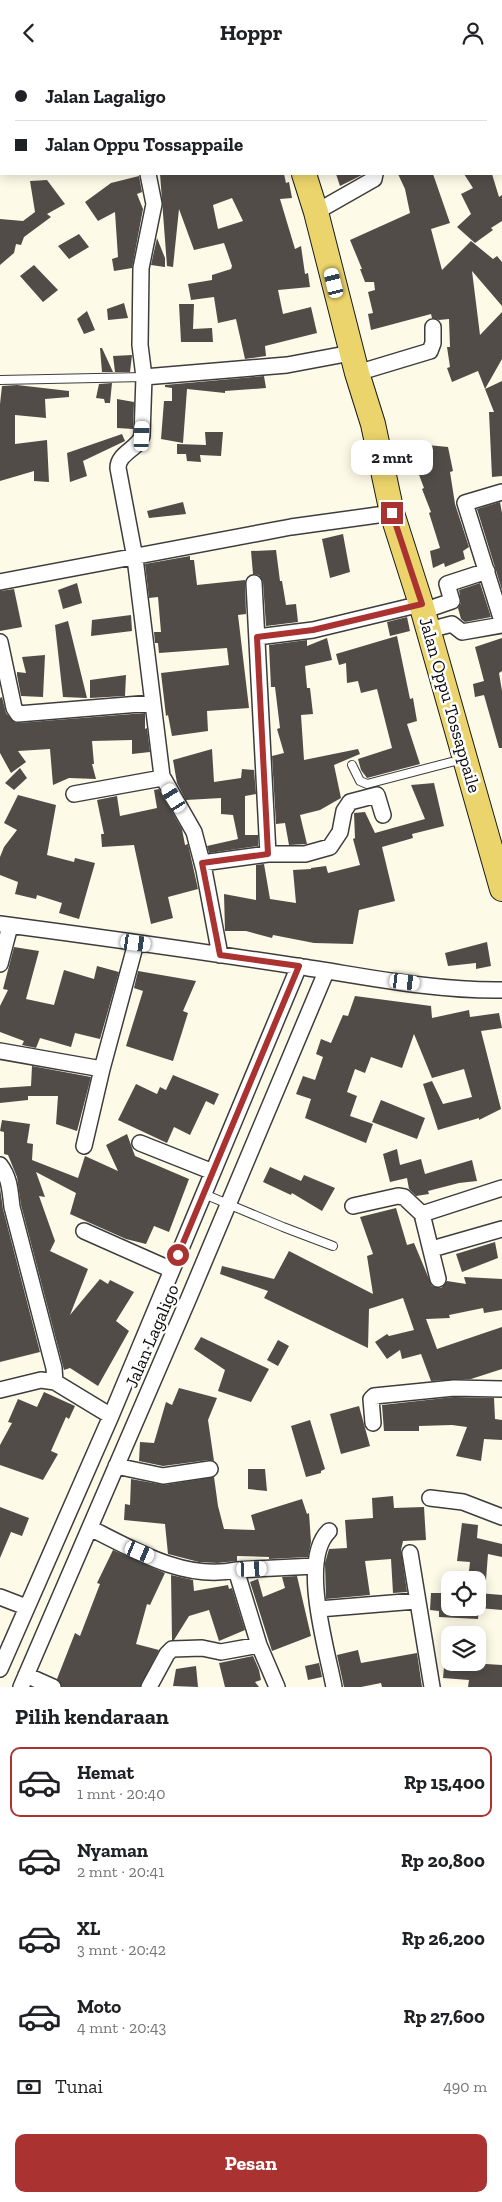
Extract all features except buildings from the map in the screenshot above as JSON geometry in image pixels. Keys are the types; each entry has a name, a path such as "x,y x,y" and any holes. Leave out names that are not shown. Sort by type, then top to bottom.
{"main road":[{"name":"Jalan Oppu Tossappaile","path":"304,175 316,212 354,363 373,424 392,513 425,615 500,876"}],"street":[{"path":"148,175 154,204 141,268 140,345 144,377 142,436 140,441 118,464 135,558 162,779 191,826 202,863 220,955"},
{"path":"316,212 374,179 375,175"},
{"path":"144,377 287,365 354,363 430,351 433,327"},
{"path":"502,492 465,503 502,621"},
{"path":"0,582 291,527 392,513"},
{"path":"257,637 425,615 452,601 447,583 487,571"},
{"path":"254,583 268,854"},
{"path":"425,615 447,624 452,624 462,633 502,625"},
{"path":"0,642 6,690 15,711 20,715 152,703"},
{"path":"74,794 162,779"},
{"path":"202,863 268,854 305,854 330,847 340,832 344,811 353,800 377,795 383,815"},
{"path":"0,964 5,925 299,966 326,972 465,989 502,990"},
{"path":"84,1145 102,1069 136,943"},
{"name":"Jalan Lagaligo","path":"3,1662 111,1416 299,966"},
{"name":"Jalan Lagaligo","path":"26,1676 188,1301 227,1204 326,972"},
{"path":"0,1051 102,1069"},
{"path":"140,1143 213,1172"},
{"path":"0,1165 6,1173 9,1182 12,1207 54,1369 55,1382"},
{"path":"422,1214 502,1189"},
{"path":"354,1206 398,1195 404,1197 422,1214 438,1279"},
{"path":"432,1249 502,1229"},
{"path":"84,1231 172,1270"},
{"path":"0,1390 40,1380 55,1382 111,1416"},
{"path":"372,1423 371,1399 374,1396 454,1389 502,1389"},
{"path":"98,1443 119,1459 162,1476 210,1469"},
{"path":"430,1498 463,1502 502,1517"},
{"path":"90,1528 140,1552 186,1570 228,1572 316,1566"},
{"path":"329,1531 319,1544 316,1566 318,1609 334,1687"},
{"path":"410,1553 416,1601 432,1687"},
{"path":"236,1570 259,1645 277,1687"},
{"path":"0,1597 26,1607"},
{"path":"318,1609 416,1601"},
{"path":"149,1687 167,1654 172,1649 202,1648 221,1652 259,1645"},
{"path":"3,1662 26,1676 53,1687"}],"lane":[{"path":"0,380 144,377"},
{"path":"352,765 360,781 367,783 465,759"},
{"path":"204,1194 333,1246"}],"route":[{"path":"178,1255 299,966 220,955 202,863 268,854 257,637 313,630 422,604 392,513"}]}
